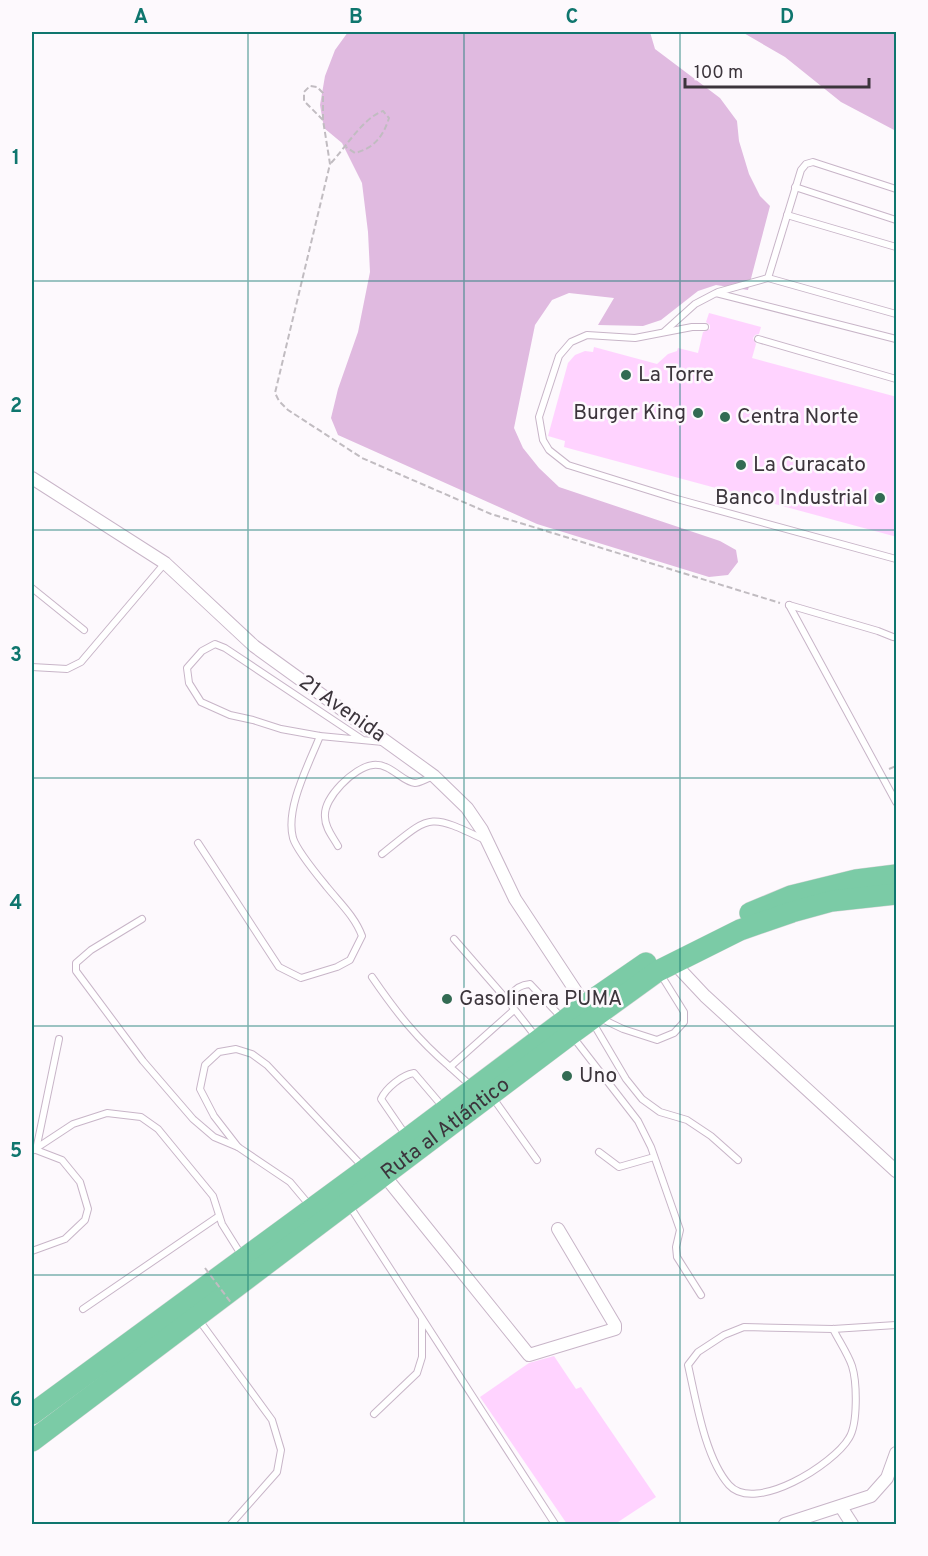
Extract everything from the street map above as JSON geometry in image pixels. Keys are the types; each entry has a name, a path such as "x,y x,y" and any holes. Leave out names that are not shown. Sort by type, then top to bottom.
{"highway":[{"name":"Ruta al Atlántico","path":"591,1013 667,951 743,915 791,896 856,880 897,875"},
{"path":"832,901 897,888"},
{"name":"Ruta al Atlántico","path":"38,1407 312,1209 375,1172 568,1027 665,967 740,930 792,912 832,901 897,894"},
{"name":"Ruta al Atlántico","path":"32,1441 347,1203 408,1138 446,1109 483,1092 538,1040 568,1027"},
{"path":"63,1391 64,1403 73,1410"},
{"path":"38,1407 52,1413 54,1425"}],"street":[{"name":"21 Avenida","path":"32,478 165,563 254,646 434,776 466,808 482,830 515,899 591,1013"},
{"path":"665,967 705,996 897,1171"},
{"path":"375,1172 529,1355 615,1329 615,1325 558,1229"},
{"path":"785,1524 871,1496 887,1478 897,1452"},
{"path":"841,1507 852,1524"}],"lane":[{"path":"768,278 801,170 806,164 813,162 897,189"},
{"path":"795,188 897,220"},
{"path":"787,215 897,247"},
{"path":"664,332 695,304 716,293 768,278 897,314"},
{"path":"716,293 897,339"},
{"path":"705,327 692,327 635,338 587,335 578,337 564,348 559,356 539,417 543,440 558,459 568,465 677,499 897,559"},
{"path":"758,339 897,379"},
{"path":"32,667 67,669 81,662 165,563"},
{"path":"32,588 84,630"},
{"path":"789,605 893,637"},
{"path":"789,605 897,801"},
{"path":"363,740 225,648 215,644 202,651 187,668 189,683 201,702 230,716 320,736 390,743"},
{"path":"198,843 279,966 301,978 337,967 350,960 362,936 357,923 312,868 293,839 291,815 320,736"},
{"path":"338,846 329,833 324,816 328,801 341,784 356,772 372,765 385,766 408,781 416,783 434,776"},
{"path":"382,854 422,823 435,820 448,823 488,842"},
{"path":"142,919 91,950 76,963 76,971 143,1061 193,1119 214,1137 238,1147 290,1182 312,1209"},
{"path":"454,939 508,1000 538,1040"},
{"path":"591,1013 623,1029 657,1040 674,1033 684,1022 684,1012 665,967"},
{"path":"372,977 398,1016 430,1050 483,1092 537,1160"},
{"path":"508,1000 516,989 530,984 568,1027 638,1121 651,1147 680,1230 676,1247 677,1257 701,1296"},
{"path":"450,1067 514,1010"},
{"path":"591,1013 626,1079 642,1099 660,1112 687,1120 711,1136 738,1160"},
{"path":"34,1151 59,1039"},
{"path":"238,1147 214,1116 200,1089 205,1065 219,1052 236,1049 252,1054 267,1065 375,1172"},
{"path":"408,1138 381,1099 383,1094 405,1074 414,1073 446,1109"},
{"path":"34,1151 73,1124 107,1113 141,1117 158,1129 213,1196 225,1232 244,1259"},
{"path":"32,1251 65,1239 85,1220 88,1209 80,1182 62,1160 34,1151"},
{"path":"599,1152 619,1167 654,1157"},
{"path":"347,1203 555,1524"},
{"path":"83,1309 219,1216"},
{"path":"197,1317 272,1420 281,1450 277,1472 231,1524"},
{"path":"374,1414 417,1374 422,1357 422,1318"},
{"path":"833,1329 852,1366 856,1410 850,1437 829,1460 778,1490 749,1495 730,1487 715,1464 699,1416 688,1365 698,1352 724,1335 744,1327 833,1329 897,1324"}],"path":[{"path":"323,120 304,101 304,92 310,86 317,87 323,93 323,120 330,164 275,393 279,401 288,410 362,458 491,514 789,605"},
{"path":"330,164 365,123 374,114 383,111 388,118 386,129 369,149 355,153 346,147"},
{"path":"205,1268 232,1304"}],"shaded area":[{"path":"348,32 650,32 655,49 720,98 737,121 739,141 749,174 760,196 770,206 748,290 716,285 698,291 661,320 643,326 598,325 614,298 569,293 552,300 535,325 514,428 523,448 539,468 559,487 720,541 736,550 738,562 728,575 709,577 537,524 338,435 331,418 338,389 358,332 370,272 362,183 342,143 324,128 320,105 325,76 335,50"},
{"path":"742,32 896,32 896,131 841,102 785,57"}],"building":[{"name":"Centra Norte","path":"709,313 761,327 759,334 753,338 756,344 752,358 897,397 897,537 564,447 565,441 548,436 568,363 575,355 585,351 593,352 594,347 657,364 678,348 698,353 703,332 710,329 710,325 706,322"},
{"path":"554,1356 576,1389 581,1387 656,1497 615,1524 567,1524 480,1397 529,1363"}],"place":[{"name":"La Torre","path":"626,375"},
{"name":"Burger King","path":"698,413"},
{"name":"Centra Norte","path":"725,417"},
{"name":"La Curacato","path":"741,465"},
{"name":"Banco Industrial","path":"880,498"},
{"name":"Gasolinera PUMA","path":"447,999"},
{"name":"Uno","path":"567,1076"}]}
